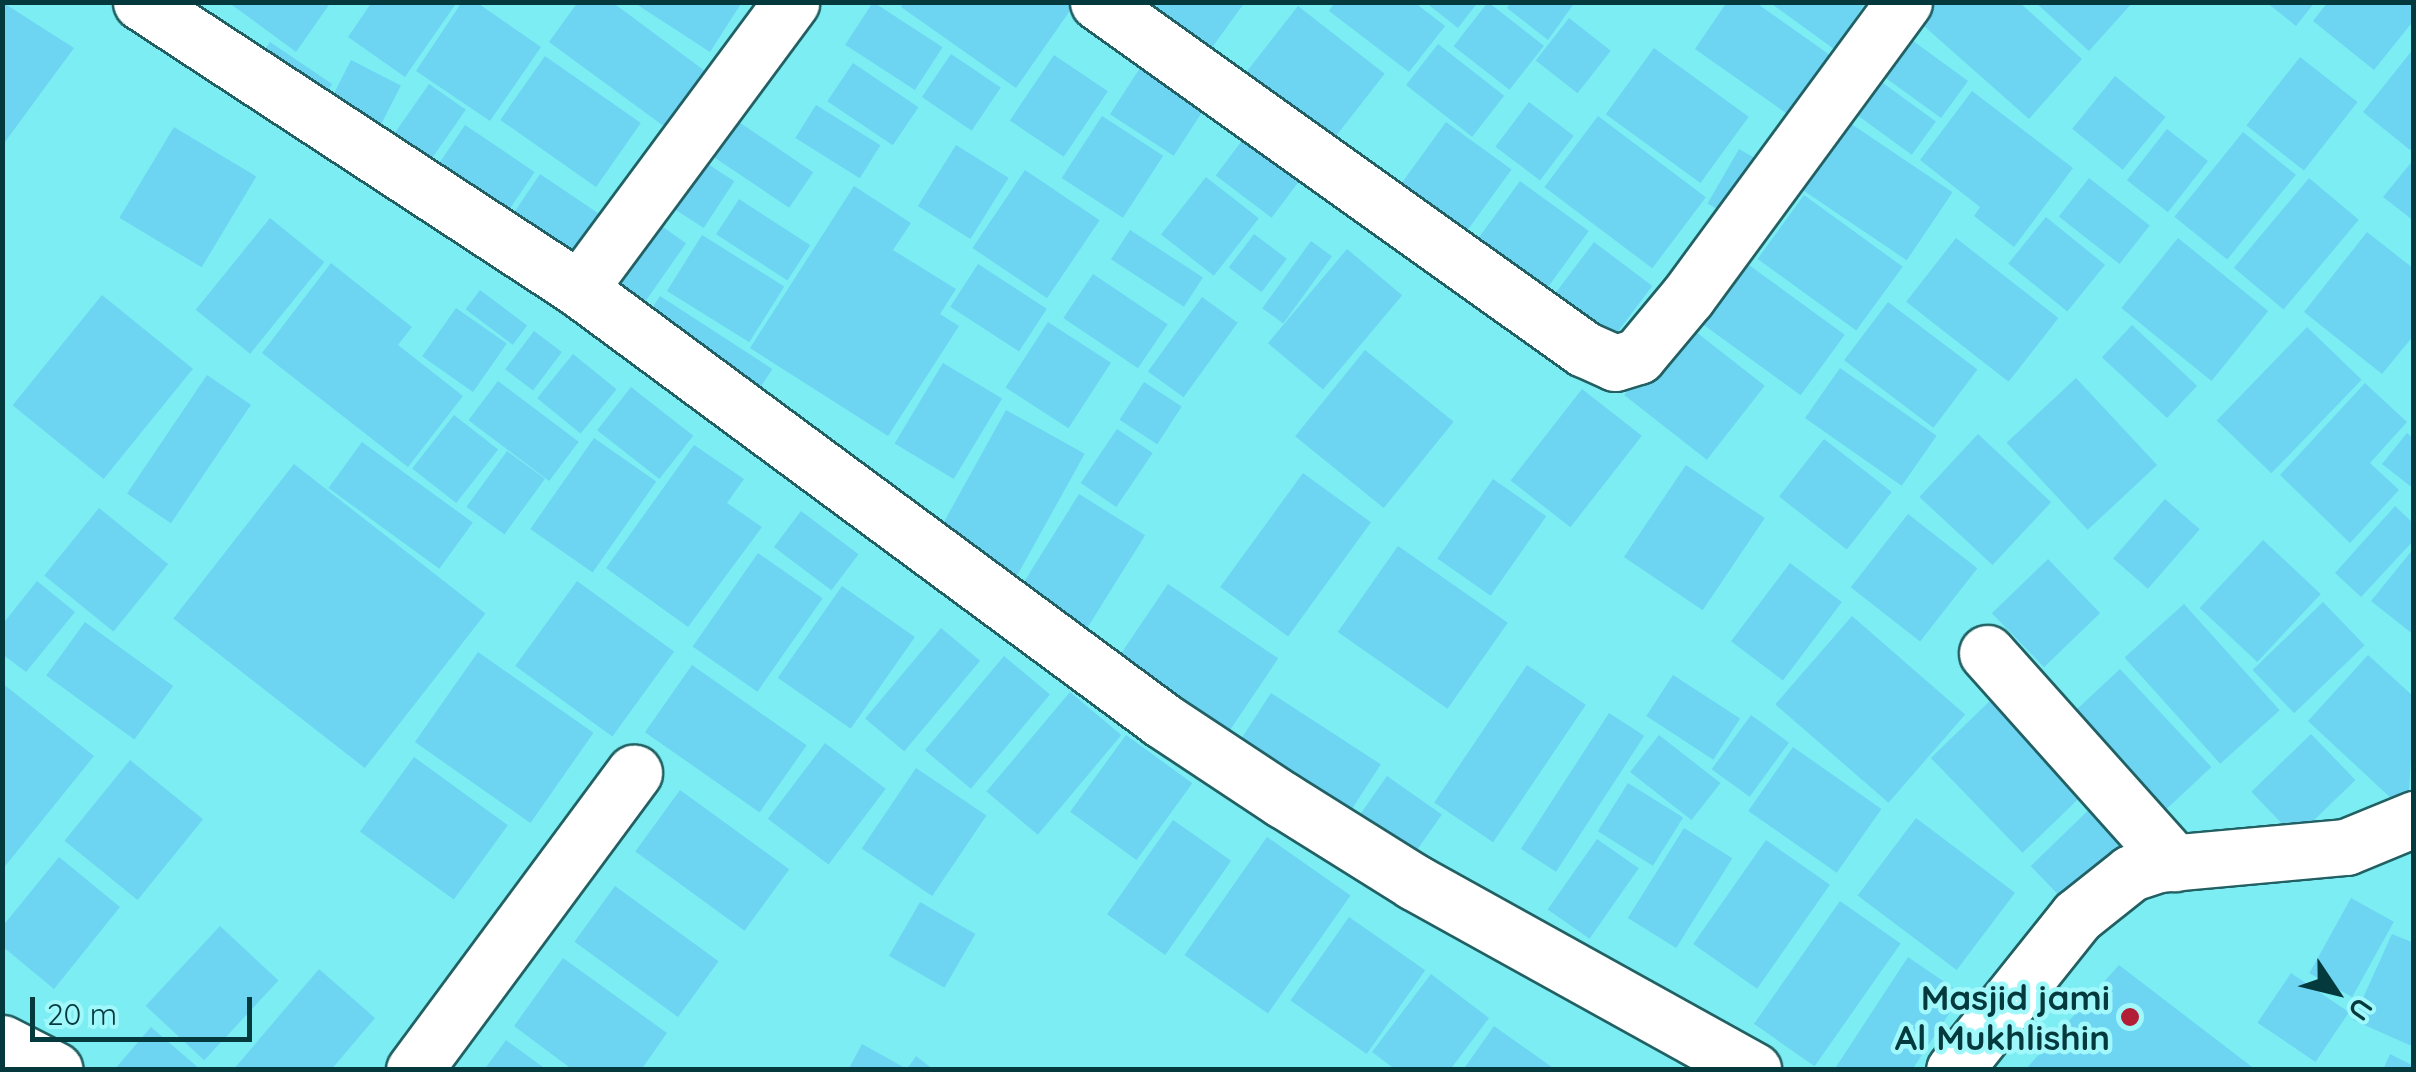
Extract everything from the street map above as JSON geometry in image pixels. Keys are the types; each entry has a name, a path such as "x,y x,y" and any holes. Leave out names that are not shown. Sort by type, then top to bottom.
{"street":[{"path":"141,2 579,289 1162,720 1414,882 1753,1070"},
{"path":"579,289 791,2"},
{"path":"1098,2 1584,350 1614,364 1638,356 1688,296 1904,2"},
{"path":"1987,653 2175,863"},
{"path":"414,1070 634,773"},
{"path":"1954,1070 2076,916 2131,872 2175,863 2346,847 2414,819"},
{"path":"2,1042 55,1070"}],"building":[{"path":"2,2 74,48 2,146"},
{"path":"228,2 331,2 296,52"},
{"path":"372,2 457,2 405,77 348,37"},
{"path":"462,2 476,2 541,47 490,121 416,71"},
{"path":"578,2 612,2 709,74 669,130 549,42"},
{"path":"633,2 742,2 710,52"},
{"path":"873,2 943,47 915,90 845,45"},
{"path":"904,2 1076,2 1016,88 901,7"},
{"path":"1148,2 1245,2 1200,64 1137,18"},
{"path":"1335,2 1414,2 1445,26 1409,72 1329,11"},
{"path":"1425,2 1478,2 1458,28"},
{"path":"1488,2 1544,46 1509,90 1454,46"},
{"path":"1511,2 1575,2 1548,40 1507,8"},
{"path":"1727,2 1755,2 1844,65 1803,125 1695,49"},
{"path":"1769,2 1866,2 1834,49"},
{"path":"1930,2 2019,2 2082,59 2029,119 1916,19"},
{"path":"2035,2 2133,2 2089,51"},
{"path":"2266,2 2315,2 2296,26"},
{"path":"2328,2 2414,2 2414,20 2374,70 2313,21"},
{"path":"1298,6 1385,74 1319,157 1233,90"},
{"path":"1569,18 1611,51 1578,93 1536,61"},
{"path":"1909,38 1968,81 1941,118 1882,75"},
{"path":"270,42 332,84 316,108 254,66"},
{"path":"1438,44 1504,96 1472,137 1406,85"},
{"path":"1153,48 1217,89 1174,156 1110,114"},
{"path":"1654,48 1749,117 1700,183 1606,114"},
{"path":"2414,48 2414,145 2410,150 2363,112"},
{"path":"951,54 1001,88 972,131 922,97"},
{"path":"1054,55 1108,91 1064,157 1010,120"},
{"path":"545,56 641,123 596,187 500,120"},
{"path":"2300,57 2358,102 2304,171 2246,126"},
{"path":"351,60 401,85 375,136 325,111"},
{"path":"853,63 918,107 893,145 827,101"},
{"path":"2115,76 2166,117 2123,170 2072,129"},
{"path":"1876,78 1936,121 1912,155 1852,111"},
{"path":"429,84 466,110 431,159 395,133"},
{"path":"1972,91 2073,168 2014,247 1974,216 1980,207 1920,160"},
{"path":"1529,102 1574,136 1540,180 1495,147"},
{"path":"816,105 880,145 860,178 795,138"},
{"path":"727,114 813,172 789,208 703,150"},
{"path":"1102,116 1163,156 1123,218 1062,178"},
{"path":"1598,116 1706,197 1652,268 1544,187"},
{"path":"1844,119 1953,192 1907,260 1798,187"},
{"path":"1446,122 1512,170 1460,240 1395,192"},
{"path":"465,125 535,172 497,228 428,181"},
{"path":"174,127 256,176 202,267 119,218"},
{"path":"2167,129 2208,161 2168,212 2127,180"},
{"path":"1250,130 1306,172 1272,218 1216,176"},
{"path":"2243,132 2296,175 2227,260 2174,217"},
{"path":"956,145 1009,178 970,239 918,206"},
{"path":"1739,149 1768,166 1737,221 1708,204"},
{"path":"694,155 734,181 704,228 664,202"},
{"path":"2414,159 2414,221 2383,197"},
{"path":"1025,170 1100,220 1047,298 972,248"},
{"path":"540,174 614,224 576,280 502,230"},
{"path":"1206,177 1259,218 1214,276 1161,235"},
{"path":"2089,178 2150,225 2120,264 2059,217"},
{"path":"2309,178 2359,220 2284,309 2234,268"},
{"path":"1520,181 1589,231 1544,292 1475,242"},
{"path":"854,186 911,223 893,250 956,289 940,314 959,326 888,436 750,348"},
{"path":"1804,195 1903,267 1856,331 1758,259"},
{"path":"739,199 810,245 787,281 716,234"},
{"path":"2046,217 2105,265 2067,311 2008,264"},
{"path":"270,218 324,262 250,354 196,310"},
{"path":"650,218 686,243 641,308 605,283"},
{"path":"1130,230 1203,277 1184,307 1111,259"},
{"path":"2367,232 2414,269 2414,335 2382,374 2304,312"},
{"path":"1254,234 1287,259 1261,292 1229,268"},
{"path":"702,235 784,286 749,342 667,291"},
{"path":"1956,238 2058,318 2009,382 1906,302"},
{"path":"2178,238 2268,311 2212,381 2121,308"},
{"path":"1311,241 1332,256 1283,323 1262,308"},
{"path":"1594,242 1652,286 1608,344 1550,300"},
{"path":"1347,249 1402,295 1323,390 1268,343"},
{"path":"1742,260 1845,335 1801,395 1698,321"},
{"path":"331,263 412,327 398,345 463,396 408,467 262,353"},
{"path":"978,264 1047,309 1019,351 950,307"},
{"path":"1093,274 1168,324 1138,368 1063,318"},
{"path":"480,290 527,326 513,345 466,309"},
{"path":"102,295 193,369 104,479 13,405"},
{"path":"660,296 772,369 752,401 639,328"},
{"path":"1202,297 1238,323 1184,397 1148,371"},
{"path":"1888,302 1977,369 1934,428 1844,360"},
{"path":"456,308 507,344 473,392 422,356"},
{"path":"1682,321 1765,386 1707,460 1624,395"},
{"path":"1048,322 1111,363 1068,428 1006,387"},
{"path":"2132,325 2197,386 2167,418 2102,357"},
{"path":"2307,327 2362,380 2271,473 2217,421"},
{"path":"534,331 562,352 533,390 505,369"},
{"path":"1365,350 1454,422 1384,508 1295,436"},
{"path":"573,354 617,389 581,434 537,398"},
{"path":"943,363 1002,399 954,479 895,444"},
{"path":"1840,368 1937,436 1902,486 1805,418"},
{"path":"207,375 251,405 171,523 127,494"},
{"path":"2076,378 2157,465 2088,530 2007,443"},
{"path":"498,381 579,442 549,481 469,420"},
{"path":"1144,382 1182,407 1157,444 1119,420"},
{"path":"2365,383 2407,422 2370,463 2399,490 2350,543 2280,475"},
{"path":"631,387 693,436 659,479 597,430"},
{"path":"1582,389 1642,436 1570,527 1511,480"},
{"path":"1006,410 1085,454 1017,576 938,532"},
{"path":"454,415 498,449 456,503 412,469"},
{"path":"1117,429 1153,453 1116,507 1081,483"},
{"path":"2407,433 2414,439 2414,489 2382,464"},
{"path":"1978,434 2051,502 1992,565 1919,497"},
{"path":"594,438 656,482 593,573 530,529"},
{"path":"1824,439 1892,492 1847,549 1779,497"},
{"path":"362,442 473,523 439,569 328,488"},
{"path":"694,445 744,479 727,503 762,527 688,627 606,568"},
{"path":"507,451 545,479 504,534 466,507"},
{"path":"294,464 485,614 365,768 173,618"},
{"path":"1686,465 1765,518 1703,610 1624,557"},
{"path":"1303,473 1371,522 1288,636 1220,587"},
{"path":"1493,479 1546,516 1491,596 1437,558"},
{"path":"1079,494 1145,535 1083,635 1017,593"},
{"path":"2165,499 2200,529 2148,589 2113,559"},
{"path":"2395,506 2414,524 2414,540 2361,597 2335,573"},
{"path":"99,508 168,564 113,632 44,576"},
{"path":"801,511 859,554 831,590 774,547"},
{"path":"1908,514 1977,568 1920,641 1851,587"},
{"path":"2263,540 2321,594 2257,662 2200,608"},
{"path":"1398,546 1508,623 1448,709 1338,632"},
{"path":"2414,548 2414,635 2371,601"},
{"path":"758,553 823,598 757,692 693,646"},
{"path":"2048,559 2100,613 2044,667 1992,613"},
{"path":"1790,563 1842,602 1783,680 1731,641"},
{"path":"37,581 75,612 26,672 2,654 2,625"},
{"path":"577,581 674,652 612,736 515,666"},
{"path":"1168,584 1278,658 1220,745 1109,671"},
{"path":"842,586 915,637 851,729 778,678"},
{"path":"2323,602 2365,645 2294,713 2253,670"},
{"path":"2184,604 2280,710 2220,764 2125,658"},
{"path":"1852,616 1965,714 1888,803 1775,704"},
{"path":"85,622 173,686 134,739 46,675"},
{"path":"941,628 980,661 904,751 865,718"},
{"path":"478,652 594,733 530,823 415,742"},
{"path":"2368,655 2414,697 2408,814 2308,721"},
{"path":"1004,656 1050,695 971,789 925,750"},
{"path":"692,665 807,745 760,812 645,732"},
{"path":"1527,665 1586,705 1493,842 1434,803"},
{"path":"2120,669 2211,767 2154,821 2062,723"},
{"path":"1673,675 1740,719 1713,760 1646,716"},
{"path":"2,683 94,756 2,870"},
{"path":"1070,692 1121,735 1038,835 986,792"},
{"path":"1271,693 1381,764 1347,817 1237,746"},
{"path":"1997,694 2089,789 2023,853 1931,758"},
{"path":"1609,713 1644,736 1556,872 1521,849"},
{"path":"1751,715 1789,743 1750,797 1712,769"},
{"path":"2311,734 2355,780 2296,838 2251,792"},
{"path":"1126,735 1192,783 1136,860 1070,812"},
{"path":"1659,735 1720,783 1692,820 1630,772"},
{"path":"825,743 886,789 829,865 768,819"},
{"path":"1793,747 1881,809 1837,873 1748,811"},
{"path":"414,757 508,825 454,900 360,831"},
{"path":"130,760 203,819 138,900 65,841"},
{"path":"916,768 986,816 932,896 862,848"},
{"path":"1387,776 1442,814 1405,867 1350,828"},
{"path":"1628,783 1683,817 1653,866 1598,831"},
{"path":"680,790 789,869 745,931 635,851"},
{"path":"2099,800 2141,843 2072,909 2031,866"},
{"path":"1916,818 2015,893 1957,970 1858,895"},
{"path":"1173,820 1231,861 1165,955 1107,914"},
{"path":"1684,828 1732,858 1676,948 1628,918"},
{"path":"1267,837 1351,896 1268,1013 1184,955"},
{"path":"1597,839 1639,868 1589,939 1548,909"},
{"path":"1766,840 1830,885 1757,989 1693,944"},
{"path":"59,857 120,907 54,989 2,946 2,927"},
{"path":"615,886 719,961 678,1017 574,942"},
{"path":"2351,898 2394,922 2352,997 2309,973"},
{"path":"1840,901 1901,943 1815,1066 1754,1024"},
{"path":"920,902 975,934 944,988 889,956"},
{"path":"1349,917 1425,970 1367,1054 1290,1001"},
{"path":"220,926 279,981 204,1060 146,1006"},
{"path":"2392,934 2414,943 2414,1047 2353,1020"},
{"path":"1908,957 1962,994 1912,1070 1834,1070"},
{"path":"563,958 667,1033 641,1070 573,1070 514,1026"},
{"name":"Masjid jami Al Mukhlishin","path":"2119,965 2256,1070 2025,1070"},
{"path":"319,969 375,1018 331,1070 233,1070"},
{"path":"2291,973 2349,1012 2315,1062 2257,1023"},
{"path":"1431,974 1489,1018 1450,1070 1396,1070 1372,1052"},
{"path":"1494,1026 1556,1070 1463,1070"},
{"path":"151,1027 201,1070 114,1070"},
{"path":"506,1040 547,1070 484,1070"},
{"path":"862,1044 907,1069 916,1056 934,1070 848,1070"},
{"path":"2390,1054 2414,1066 2414,1070 2383,1070"}],"place":[{"name":"Masjid jami Al Mukhlishin","path":"2130,1017"}]}
